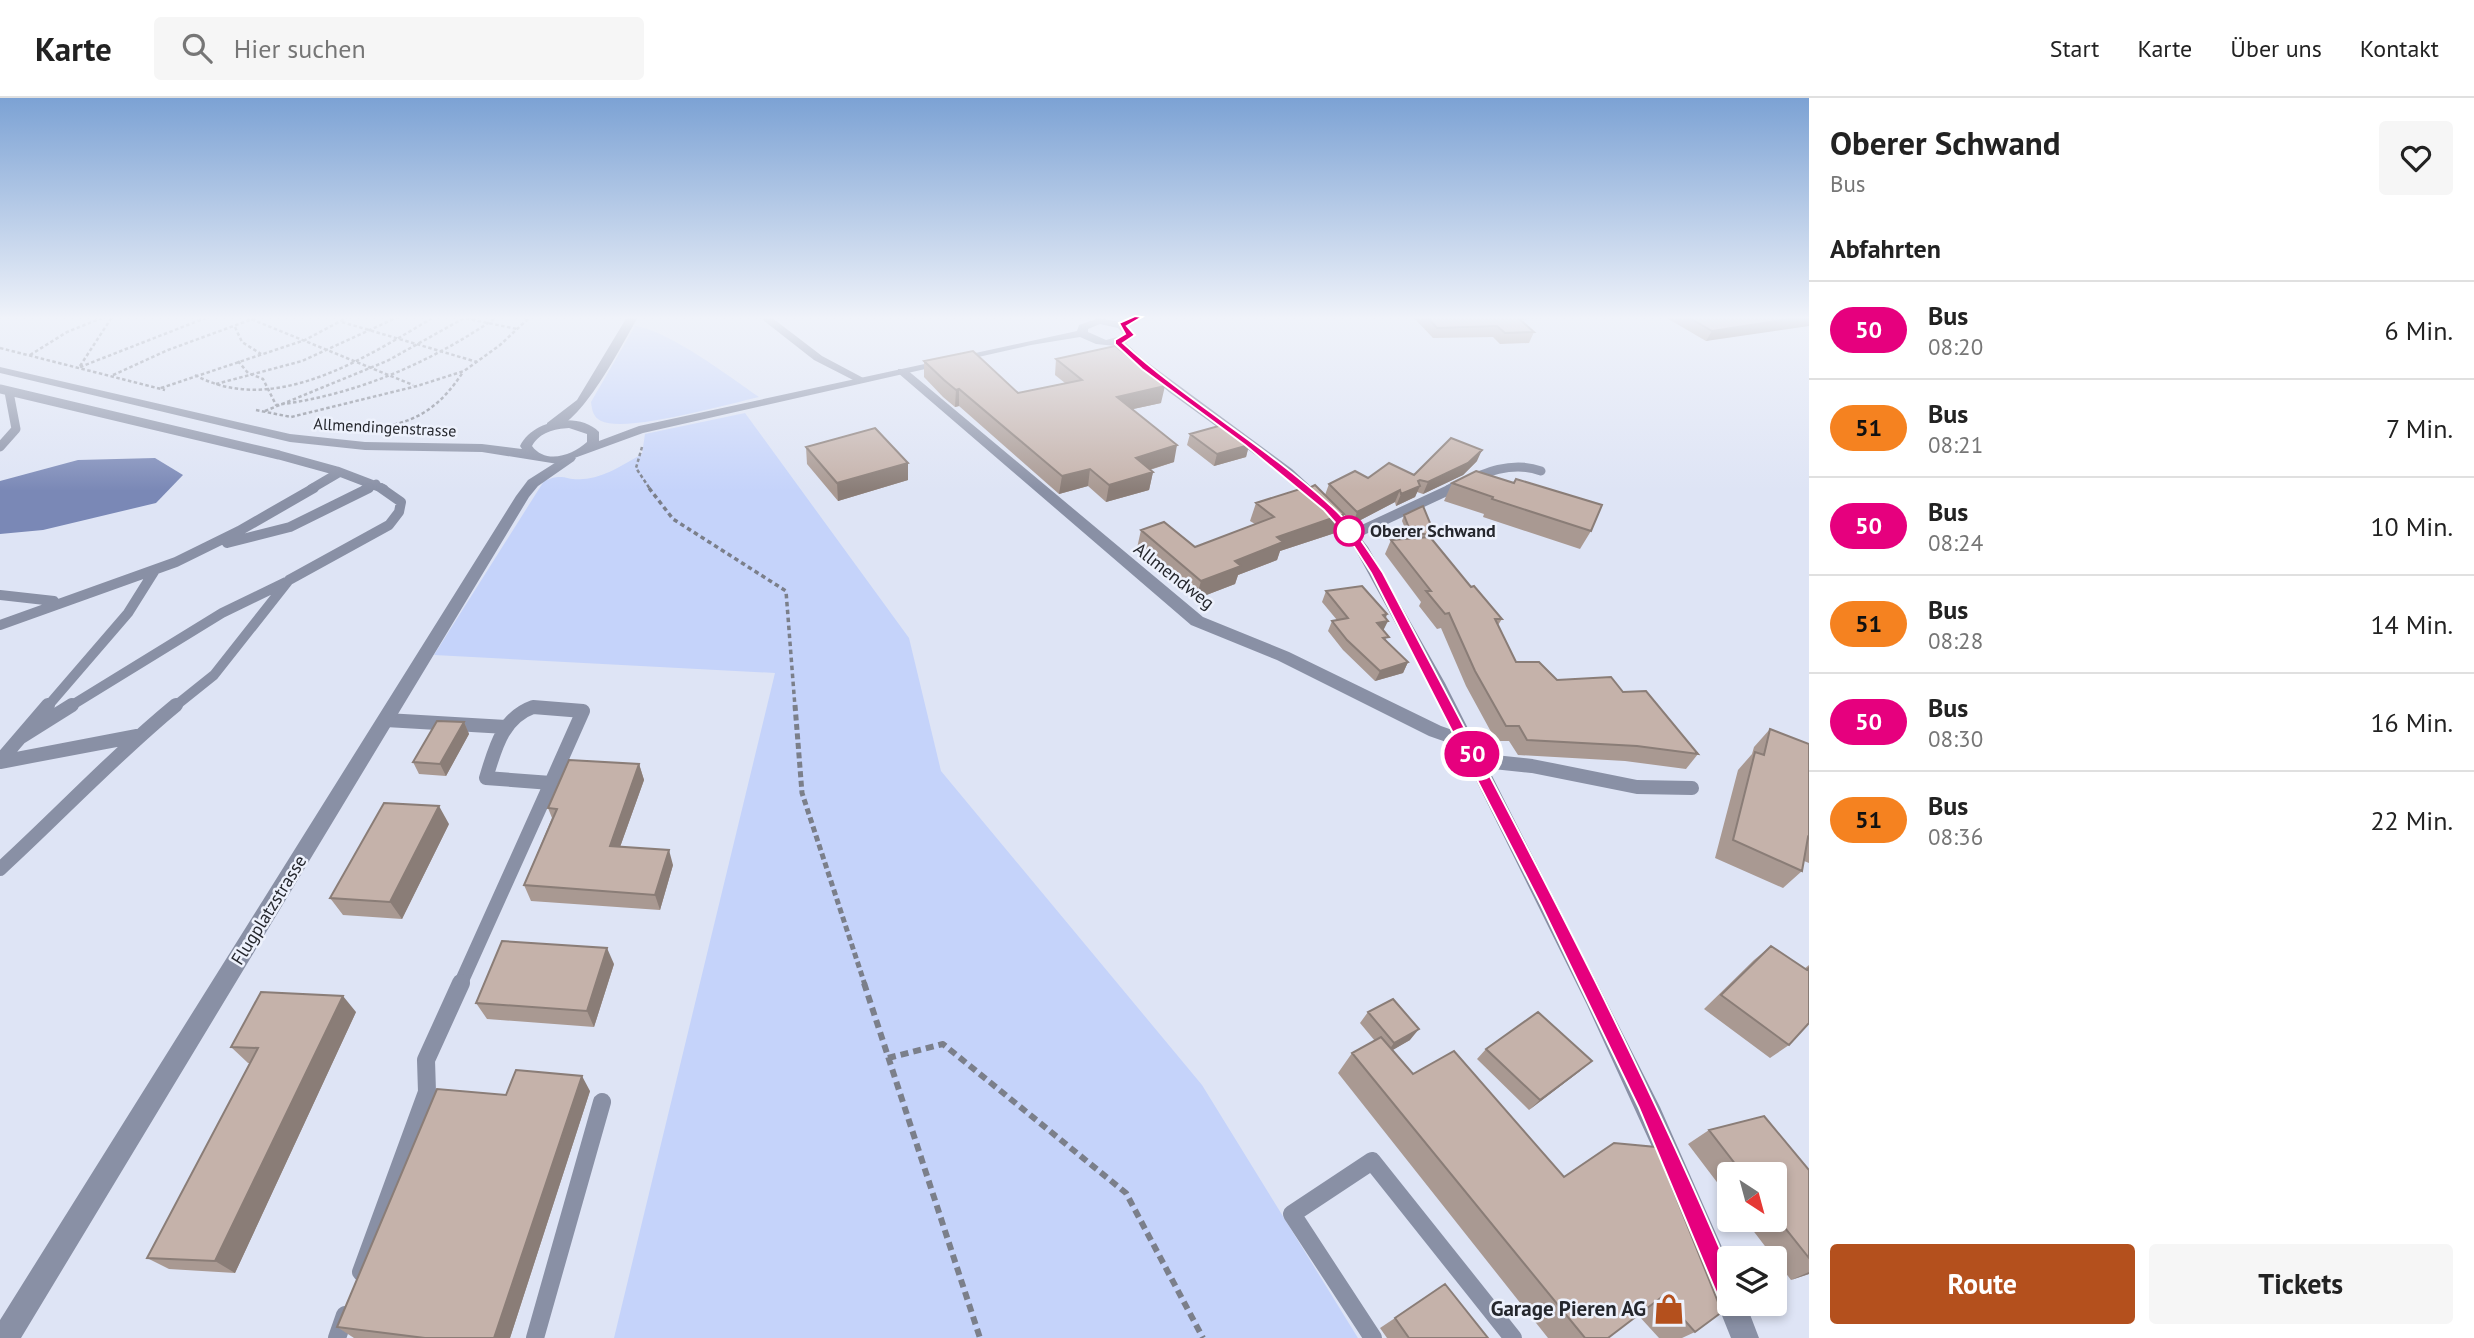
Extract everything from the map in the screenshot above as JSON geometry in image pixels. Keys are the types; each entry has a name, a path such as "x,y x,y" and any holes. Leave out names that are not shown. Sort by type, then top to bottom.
{"street":[{"name":"Allmendingenstrasse","path":"21,375 290,438 389,448 482,448 550,460 569,458"},
{"path":"587,450 595,438 588,429 582,402 598,375"},
{"path":"851,375 863,381"},
{"path":"587,450 639,430 887,375"},
{"name":"Allmendweg","path":"907,375 1197,621 1295,662 1435,731 1466,742"},
{"path":"1156,375 1292,477 1328,508 1352,535 1387,590 1645,1101 1717,1268"},
{"name":"Allmendingenstrasse","path":"482,448 531,436 551,426 582,402"},
{"path":"551,426 569,424 588,429 639,430"},
{"name":"Flugplatzstrasse","path":"531,436 526,446 532,455 533,483"},
{"name":"Flugplatzstrasse","path":"5,1338 533,483 569,458 587,450"},
{"path":"1737,1316 1745,1338"}],"lane":[{"path":"0,447 16,429 2,393"},
{"path":"2,393 314,464 376,484 398,496 402,505 400,514 390,525 222,613 21,737"},
{"path":"1352,535 1490,470 1530,467 1541,471"},
{"path":"0,625 58,602 155,570 206,548 340,472"},
{"path":"206,548 290,527 376,484"},
{"path":"0,762 128,613 155,570"},
{"path":"0,869 56,818 138,736 214,675 289,580"},
{"path":"0,595 58,602"},
{"path":"337,1338 426,1092 426,1060 551,783 583,711 532,707 510,720 486,778 551,783"},
{"path":"386,720 506,727"},
{"path":"0,762 138,736"},
{"path":"1475,760 1532,766 1637,787 1692,788"},
{"path":"535,1338 601,1102"},
{"path":"1373,1338 1292,1214 1371,1161 1513,1338"}],"path":[{"path":"113,375 171,391"},
{"path":"160,388 195,375 212,385 233,390 267,390 311,375"},
{"path":"212,385 254,375 262,379 276,405"},
{"path":"264,412 355,375"},
{"path":"276,405 322,399 385,375 417,386"},
{"path":"291,417 452,375"},
{"path":"377,428 408,422 435,409 451,392 462,375"},
{"path":"251,410 303,419"},
{"path":"639,430 644,440 636,468 666,512 786,591 802,793 980,1338"},
{"path":"888,1058 943,1044 1126,1192 1203,1338"}],"shaded area":[{"path":"607,375 727,375 759,397 654,421 614,424 598,419 592,410 591,402"},
{"path":"745,413 909,638 941,771 1202,1085 1358,1338 614,1338 775,673 434,655 544,481 556,477 577,479 599,476 642,454 645,434"},
{"path":"155,458 183,475 156,503 43,530 0,534 0,481 78,460"}],"building":[{"path":"939,375 999,375 1018,393 1082,380 1076,375 1151,375 1165,386 1117,397 1177,445 1136,458 1153,472 1109,485 1090,469 1062,476"},
{"path":"1222,425 1249,445 1217,454 1190,434"},
{"path":"875,428 908,463 837,483 806,447"},
{"path":"1451,438 1482,450 1468,463 1428,482 1420,480 1420,486 1401,494 1400,490 1357,512 1329,484 1355,471 1368,478 1389,463 1414,475"},
{"path":"1476,471 1514,483 1516,479 1602,505 1591,531 1452,483"},
{"path":"1315,485 1344,514 1277,537 1283,542 1235,561 1241,566 1201,581 1141,530 1164,522 1195,547 1274,517 1256,503 1300,489 1303,491"},
{"path":"1423,506 1435,535 1411,533 1404,515"},
{"path":"1430,537 1471,587 1474,586 1502,619 1495,619 1516,662 1539,662 1557,680 1611,677 1623,692 1646,691 1698,754 1637,746 1527,740 1519,726 1506,726 1475,671 1449,613 1445,614 1426,591 1431,591 1391,540"},
{"path":"1362,586 1387,614 1383,615 1388,621 1377,623 1389,637 1383,638 1408,662 1380,671 1347,640 1332,621 1348,618 1326,591"},
{"path":"437,721 464,722 440,764 413,762"},
{"path":"1770,729 1809,744 1809,838 1802,871 1733,840 1755,752 1764,755"},
{"path":"569,760 639,764 610,846 669,850 655,895 524,885 557,809 548,808"},
{"path":"384,803 439,806 390,902 330,898"},
{"path":"502,941 607,948 587,1011 476,1003"},
{"path":"1771,946 1807,970 1809,968 1809,1023 1789,1045 1721,995"},
{"path":"261,992 343,996 215,1261 147,1258 258,1048 231,1047"},
{"path":"1393,999 1419,1029 1394,1043 1368,1012"},
{"path":"1538,1012 1592,1061 1540,1100 1486,1049"},
{"path":"1381,1037 1413,1074 1454,1051 1564,1177 1614,1143 1656,1147 1717,1300 1717,1316 1695,1332 1663,1296 1608,1338 1585,1338 1352,1053"},
{"path":"516,1070 582,1076 494,1338 425,1338 337,1327 437,1089 506,1095"},
{"path":"1764,1116 1809,1170 1809,1258 1787,1230 1787,1162 1734,1162 1709,1130"},
{"path":"1445,1284 1488,1338 1409,1338 1395,1318"}],"bus line":[{"name":"50","path":"1156,375 1284,471 1328,508 1361,547 1391,599 1547,901 1645,1101 1717,1267"}],"place":[{"name":"Oberer Schwand","path":"1349,531"},
{"name":"Garage Pieren AG","path":"1669,1309"}]}
